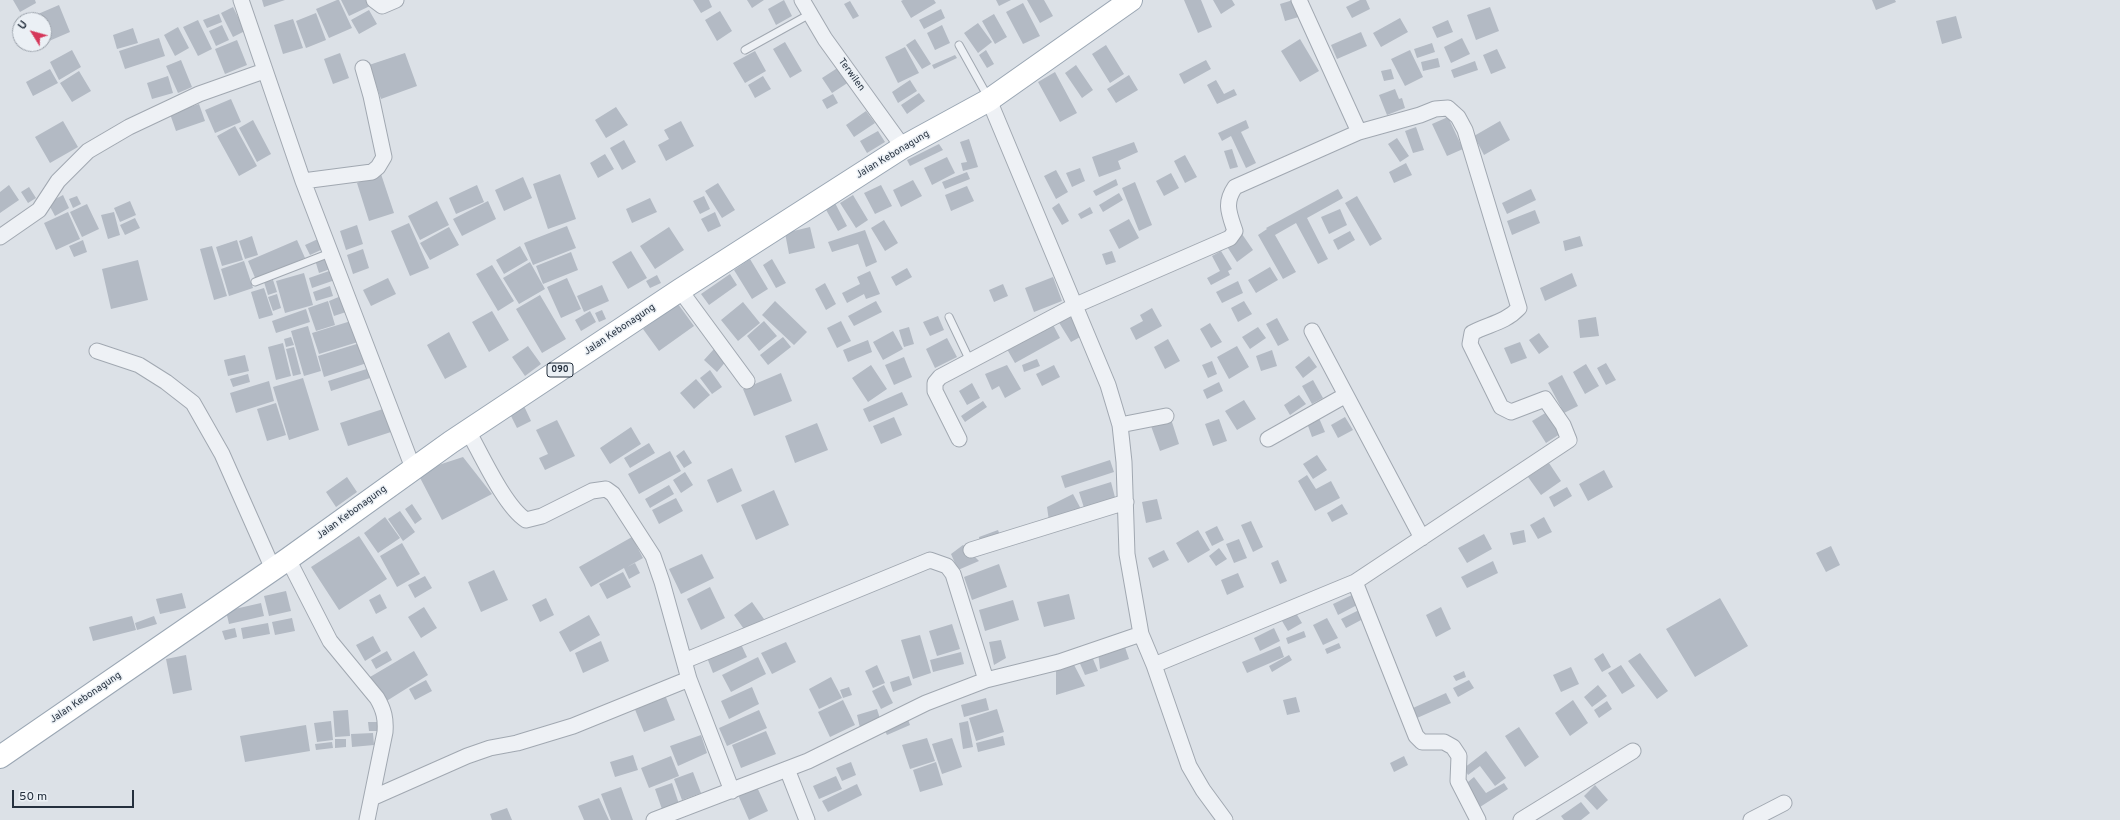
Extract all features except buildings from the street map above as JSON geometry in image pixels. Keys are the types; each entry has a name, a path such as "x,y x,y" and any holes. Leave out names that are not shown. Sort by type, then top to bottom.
{"main road":[{"name":"Jalan Kebonagung","path":"0,757 280,564 413,468 468,431 680,290 903,147 989,100 1131,0"}],"street":[{"path":"241,0 302,180 413,468"},
{"path":"374,0 382,6 396,0"},
{"name":"Terwilen","path":"802,0 825,39 903,147"},
{"path":"1299,0 1359,132"},
{"path":"302,180 372,172 378,167 384,157 371,96 363,68"},
{"path":"0,237 39,210 58,181 88,151 129,127 199,94 264,70"},
{"path":"989,100 1076,304 1108,385 1120,425 1126,502 1127,554 1141,634 1154,665 1190,766 1203,790 1225,820"},
{"path":"959,439 935,391 935,383 940,377 1076,304 1230,238 1235,231 1228,205 1229,196 1235,187 1359,132 1436,109 1448,108 1458,117 1465,130 1519,308 1513,315 1494,325 1482,328 1472,333 1470,344 1501,406 1511,412 1545,399 1552,407 1569,438 1355,582 1154,665"},
{"path":"680,290 747,381"},
{"path":"1312,331 1422,538"},
{"path":"97,351 139,365 166,382 193,403 222,454 280,564 330,641 377,698 386,721 367,820"},
{"path":"1268,439 1346,395"},
{"path":"1120,425 1166,416"},
{"path":"468,431 499,487 520,516 526,520 542,516 592,491 606,489 613,494 653,556 662,582 688,679 732,791"},
{"path":"972,550 1126,502"},
{"path":"684,661 930,560 947,566 953,574 986,680"},
{"path":"1355,582 1416,736 1422,742 1444,742 1459,756 1458,781 1478,820"},
{"path":"664,818 826,753 900,714 986,680 1059,662 1141,634"},
{"path":"372,798 467,756 490,748 573,726 688,679"},
{"path":"1521,820 1632,751"},
{"path":"788,769 807,820"},
{"path":"1751,820 1784,803"}],"lane":[{"path":"745,50 810,14"},
{"path":"960,45 989,100"},
{"path":"255,282 330,253"},
{"path":"949,317 970,361"}]}
